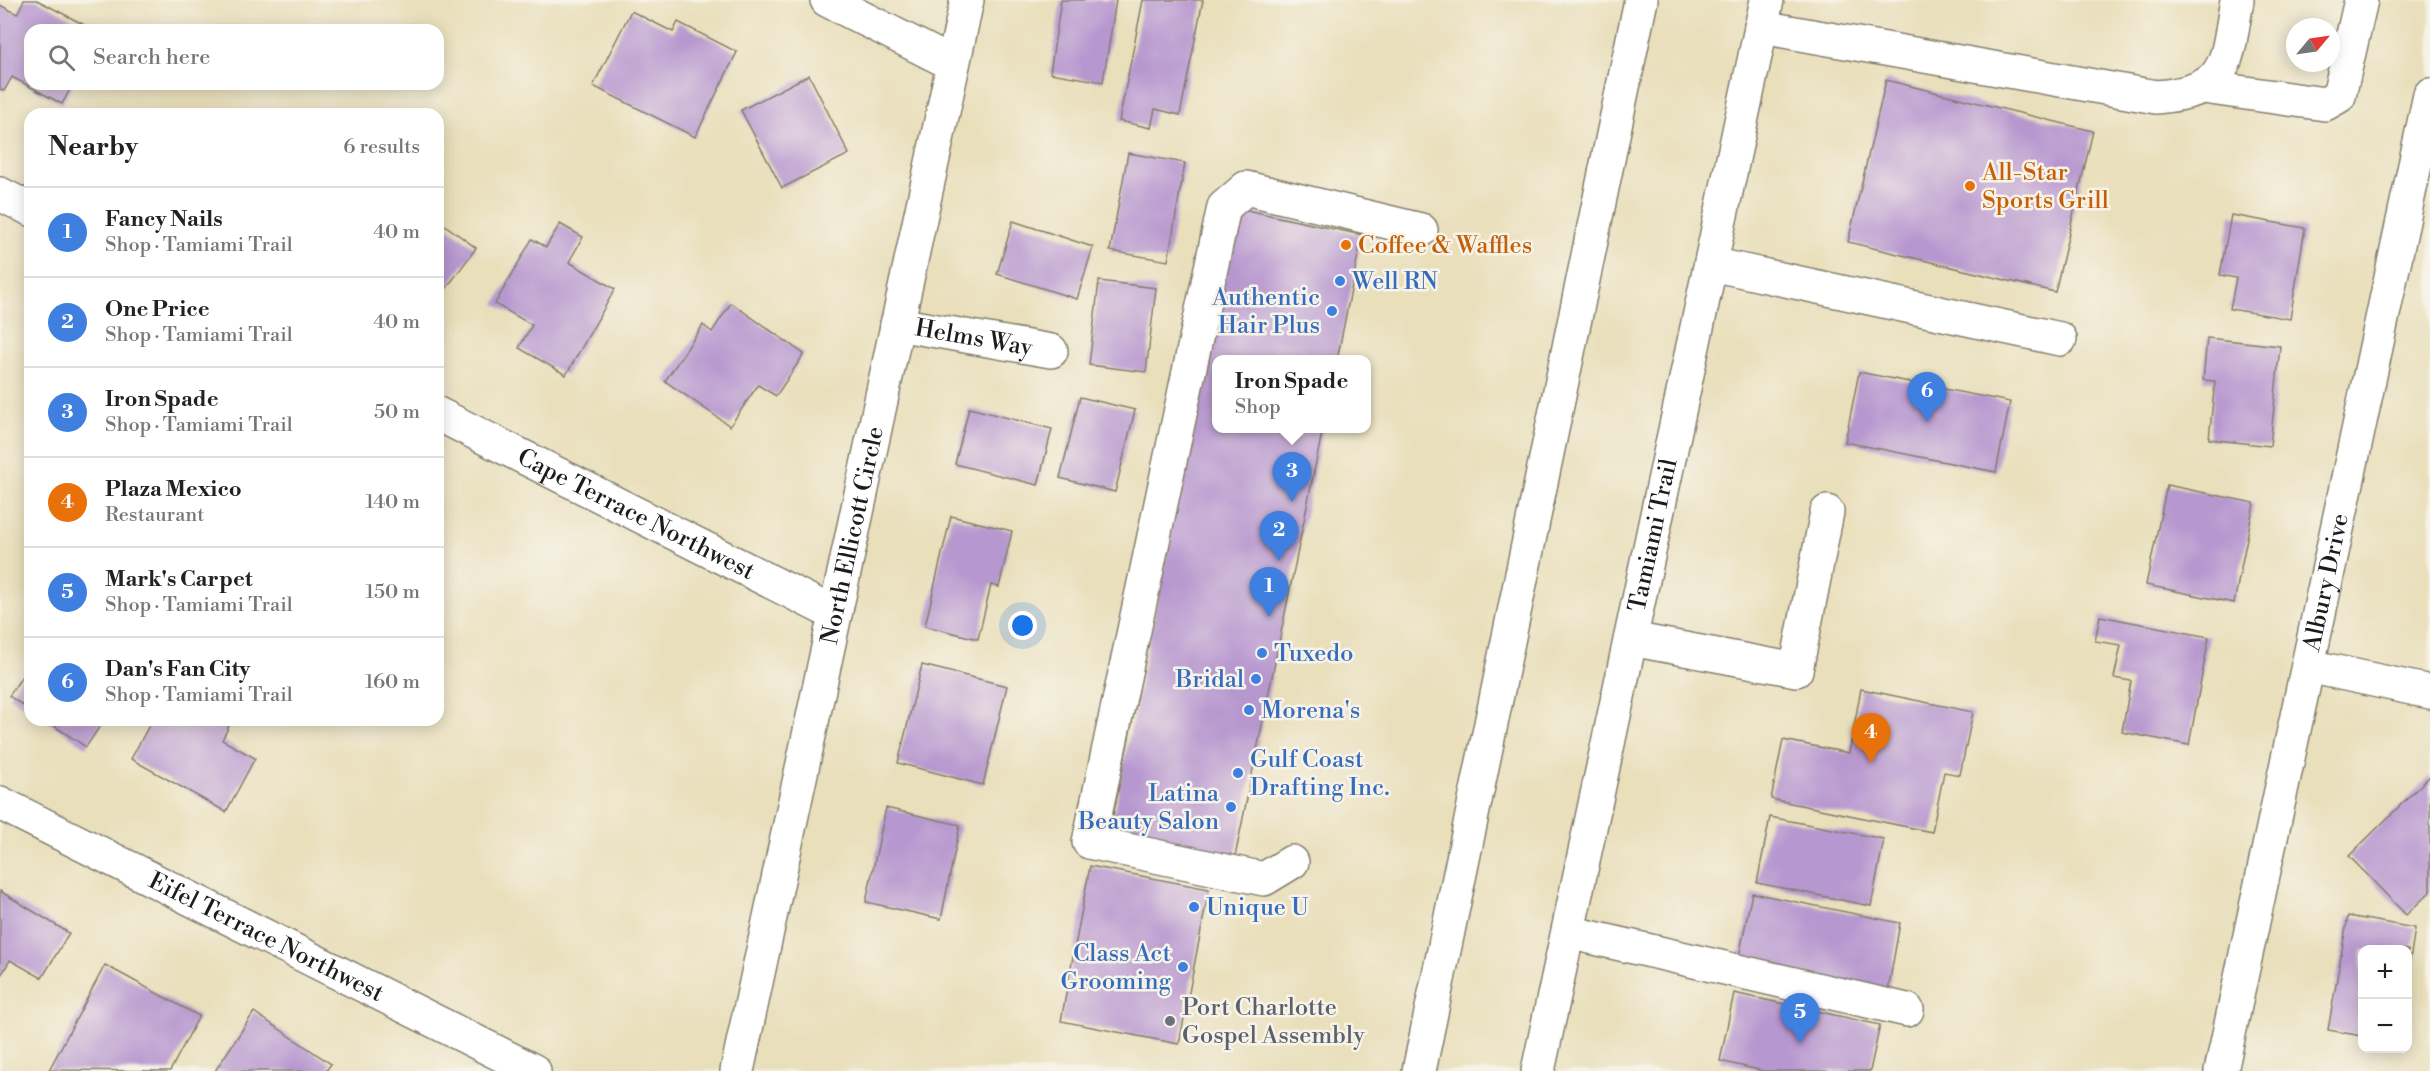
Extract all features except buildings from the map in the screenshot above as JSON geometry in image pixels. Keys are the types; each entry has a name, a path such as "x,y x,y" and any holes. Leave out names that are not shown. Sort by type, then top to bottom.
{"street":[{"path":"826,0 953,64"},
{"name":"North Ellicott Circle","path":"737,1071 967,0"},
{"path":"1419,1071 1641,0"},
{"path":"1764,13 2156,97 2182,95 2203,87 2218,77 2228,48 2236,0"},
{"path":"2203,87 2325,104 2339,96 2361,0"},
{"name":"Tamiami Trail","path":"1543,1070 1568,932 1764,13"},
{"name":"Albury Drive","path":"2221,1071 2426,134 2430,95"},
{"path":"1292,862 1264,879 1089,842 1224,207 1246,188 1421,230"},
{"path":"0,194 24,207"},
{"path":"1711,264 2060,339"},
{"name":"Helms Way","path":"897,324 1051,351"},
{"name":"Cape Terrace Northwest","path":"444,417 835,614"},
{"path":"1631,639 1796,670 1827,512"},
{"path":"2308,666 2430,692"},
{"name":"Eifel Terrace Northwest","path":"0,803 534,1071"},
{"path":"1568,932 1906,1010"}],"place":[{"name":"All-Star Sports Grill","path":"1970,186"},
{"name":"Coffee & Waffles","path":"1346,245"},
{"name":"Well RN","path":"1340,281"},
{"name":"Authentic Hair Plus","path":"1332,311"},
{"name":"Dan's Fan City","path":"1927,422"},
{"name":"Iron Spade","path":"1292,502"},
{"name":"One Price","path":"1279,561"},
{"name":"Fancy Nails","path":"1269,617"},
{"name":"Tuxedo","path":"1262,653"},
{"name":"Bridal","path":"1256,679"},
{"name":"Morena's","path":"1249,710"},
{"name":"Plaza Mexico","path":"1871,763"},
{"name":"Gulf Coast Drafting Inc.","path":"1238,773"},
{"name":"Latina Beauty Salon","path":"1231,807"},
{"name":"Unique U","path":"1194,907"},
{"name":"Class Act Grooming","path":"1183,967"},
{"name":"Port Charlotte Gospel Assembly","path":"1170,1021"},
{"name":"Mark's Carpet","path":"1800,1043"}]}
